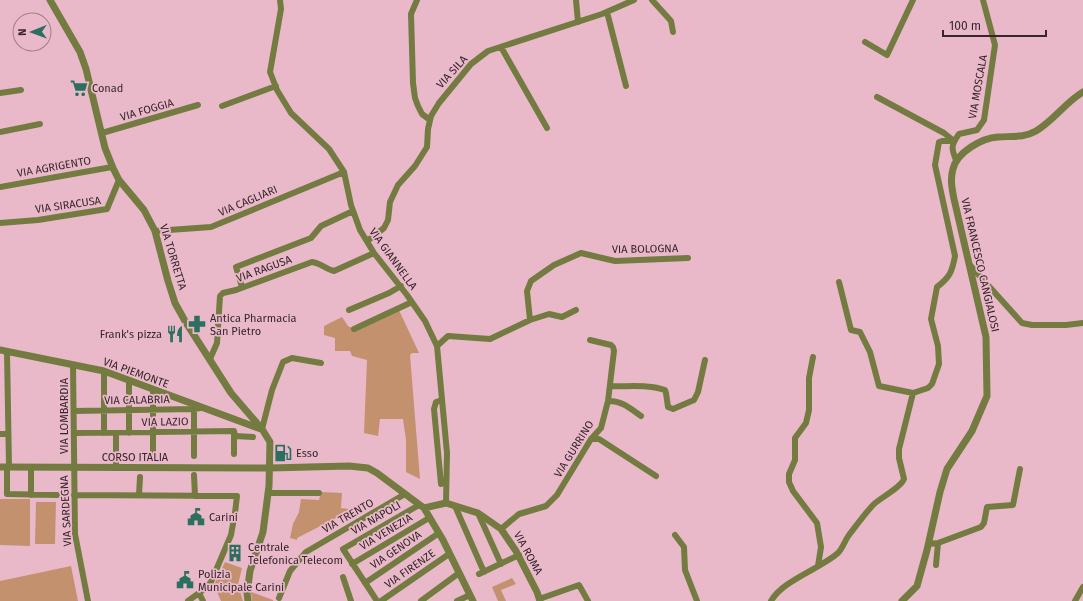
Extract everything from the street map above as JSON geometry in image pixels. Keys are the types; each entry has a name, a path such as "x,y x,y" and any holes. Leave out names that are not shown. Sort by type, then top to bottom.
{"street":[{"name":"VIA TORRETTA","path":"50,0 80,52 86,68 112,167 119,180 144,210 155,231 175,303 231,393 262,429 270,442 270,468 263,532 250,571 247,593 248,601"},
{"name":"VIA GIANNELLA","path":"280,0 281,9 270,72 276,86 291,113 329,148 344,172 353,211 360,230 374,253 412,302 437,346 447,452 446,503"},
{"path":"417,0 411,14 413,83 415,98 418,106 422,114 430,120"},
{"path":"576,0 578,22"},
{"name":"VIA SILA","path":"367,241 384,228 388,220 390,202 398,185 415,166 427,147 430,120 439,103 471,64 488,51 607,12 634,0"},
{"path":"652,0 671,21 673,32"},
{"path":"865,42 887,55 913,0"},
{"name":"VIA MOSCALA","path":"913,393 928,388 932,384 939,364 938,346 930,319 937,287 948,278 955,256 935,165 939,142 954,140 959,134 977,130 984,120 995,45 983,0"},
{"path":"607,12 626,86"},
{"path":"501,47 547,128"},
{"path":"222,106 276,86"},
{"path":"0,93 21,90"},
{"path":"877,97 944,133 954,140 952,150 956,160 964,152 985,139 1024,136 1037,131 1083,92"},
{"name":"VIA FOGGIA","path":"102,133 198,105"},
{"path":"0,132 40,124"},
{"name":"VIA FRANCESCO CANGIALOSI","path":"902,601 917,586 947,469 972,431 987,396 986,337 954,199 951,180 956,160"},
{"name":"VIA AGRIGENTO","path":"0,187 112,167"},
{"name":"VIA CAGLIARI","path":"155,231 211,227 344,172"},
{"name":"VIA SIRACUSA","path":"0,222 38,220 107,209 119,180"},
{"path":"242,287 236,267 311,238 321,226 353,211"},
{"name":"VIA RAGUSA","path":"210,359 217,343 220,296 223,293 312,262 318,263 329,270 334,271 374,253"},
{"name":"VIA BOLOGNA","path":"530,320 527,291 531,281 554,265 580,253 615,261 688,258"},
{"path":"969,264 1022,323 1032,325 1066,325 1081,322 1083,316"},
{"path":"772,601 775,595 780,591 838,553 874,504 903,481 904,475 899,458 900,449 904,426 913,393 879,386 870,352 860,332 851,330 849,326 840,282"},
{"path":"349,310 389,293 401,286"},
{"path":"354,329 412,302"},
{"path":"437,346 448,336 490,339 530,320 549,314 562,317 576,310"},
{"name":"VIA GURRINO","path":"501,529 519,514 546,506 557,494 591,439 601,428 608,401 614,350 613,347 590,340"},
{"path":"4,351 8,434 5,467 7,494 57,495"},
{"name":"VIA PIEMONTE","path":"4,351 104,372 197,408 262,429"},
{"path":"812,357 808,378 808,410 806,423 796,438 795,460 789,474 789,482 793,491 817,523 821,547 818,566"},
{"path":"262,429 272,390 283,362 292,358 321,363"},
{"path":"610,386 665,390 668,407 673,409 694,400 698,392 705,360"},
{"name":"VIA LOMBARDIA","path":"73,365 74,468"},
{"path":"104,372 104,433"},
{"path":"129,381 129,433"},
{"path":"153,390 153,456"},
{"path":"441,484 434,409 436,402 442,400"},
{"path":"608,401 615,400 642,416"},
{"path":"194,456 194,431 197,408"},
{"name":"VIA CALABRIA","path":"74,411 197,408"},
{"name":"VIA LAZIO","path":"74,433 234,431 235,436 254,437"},
{"path":"116,433 116,468"},
{"path":"0,434 8,434"},
{"path":"234,434 234,454"},
{"path":"591,439 599,439 656,476"},
{"name":"CORSO ITALIA","path":"5,467 270,468 349,466 368,468 421,506"},
{"path":"31,468 31,495"},
{"name":"VIA SARDEGNA","path":"74,468 75,534 88,601"},
{"path":"928,544 938,543 981,527 984,523 987,508 1013,505 1020,469"},
{"path":"194,475 194,496"},
{"path":"140,477 140,495"},
{"path":"268,493 319,493"},
{"name":"VIA TRENTO","path":"279,598 290,571 306,552 405,494"},
{"path":"74,495 237,496 231,535 211,582 206,588 188,601"},
{"path":"421,506 446,503"},
{"name":"VIA ROMA","path":"446,503 478,513 501,529 519,555 539,600"},
{"path":"421,506 439,533 471,598 458,601"},
{"name":"VIA NAPOLI","path":"352,564 343,549 421,506"},
{"path":"455,506 482,573 519,555"},
{"path":"478,513 501,564"},
{"name":"VIA VENEZIA","path":"352,564 430,518"},
{"name":"VIA GENOVA","path":"365,583 439,533"},
{"path":"675,535 684,547 685,570 697,601"},
{"path":"936,565 938,543"},
{"name":"VIA FIRENZE","path":"381,601 449,554"},
{"path":"352,564 377,601"},
{"path":"421,601 459,573"},
{"path":"343,577 351,601"},
{"path":"539,600 579,585 588,601"},
{"path":"1075,601 1083,587"},
{"path":"199,593 203,601"}],"shaded area":[{"path":"398,308 419,353 412,353 410,355 420,479 406,472 406,440 403,419 380,419 378,436 364,433 367,360 352,356 350,351 335,351 335,338 324,335 324,326 342,317 348,326 354,329"},
{"path":"321,492 342,493 341,508 349,509 348,512 297,538 297,540 290,538 293,524 299,512 301,499 319,500"},
{"path":"0,499 30,499 30,546 0,545"},
{"path":"36,502 56,502 55,544 35,544"},
{"path":"225,562 242,568 238,585 243,601 221,601 214,585"},
{"path":"71,566 78,601 0,601 0,581"},
{"path":"512,578 516,584 501,590 506,601 498,601 492,587"},
{"path":"251,592 273,600 273,601 252,601"}],"place":[{"name":"Conad","path":"79,88"},
{"name":"Antica Pharmacia San Pietro","path":"197,324"},
{"name":"Frank's pizza","path":"175,334"},
{"name":"Esso","path":"283,453"},
{"name":"Carini","path":"196,517"},
{"name":"Centrale Telefonica Telecom","path":"235,553"},
{"name":"Polizia Municipale Carini","path":"185,580"}]}
